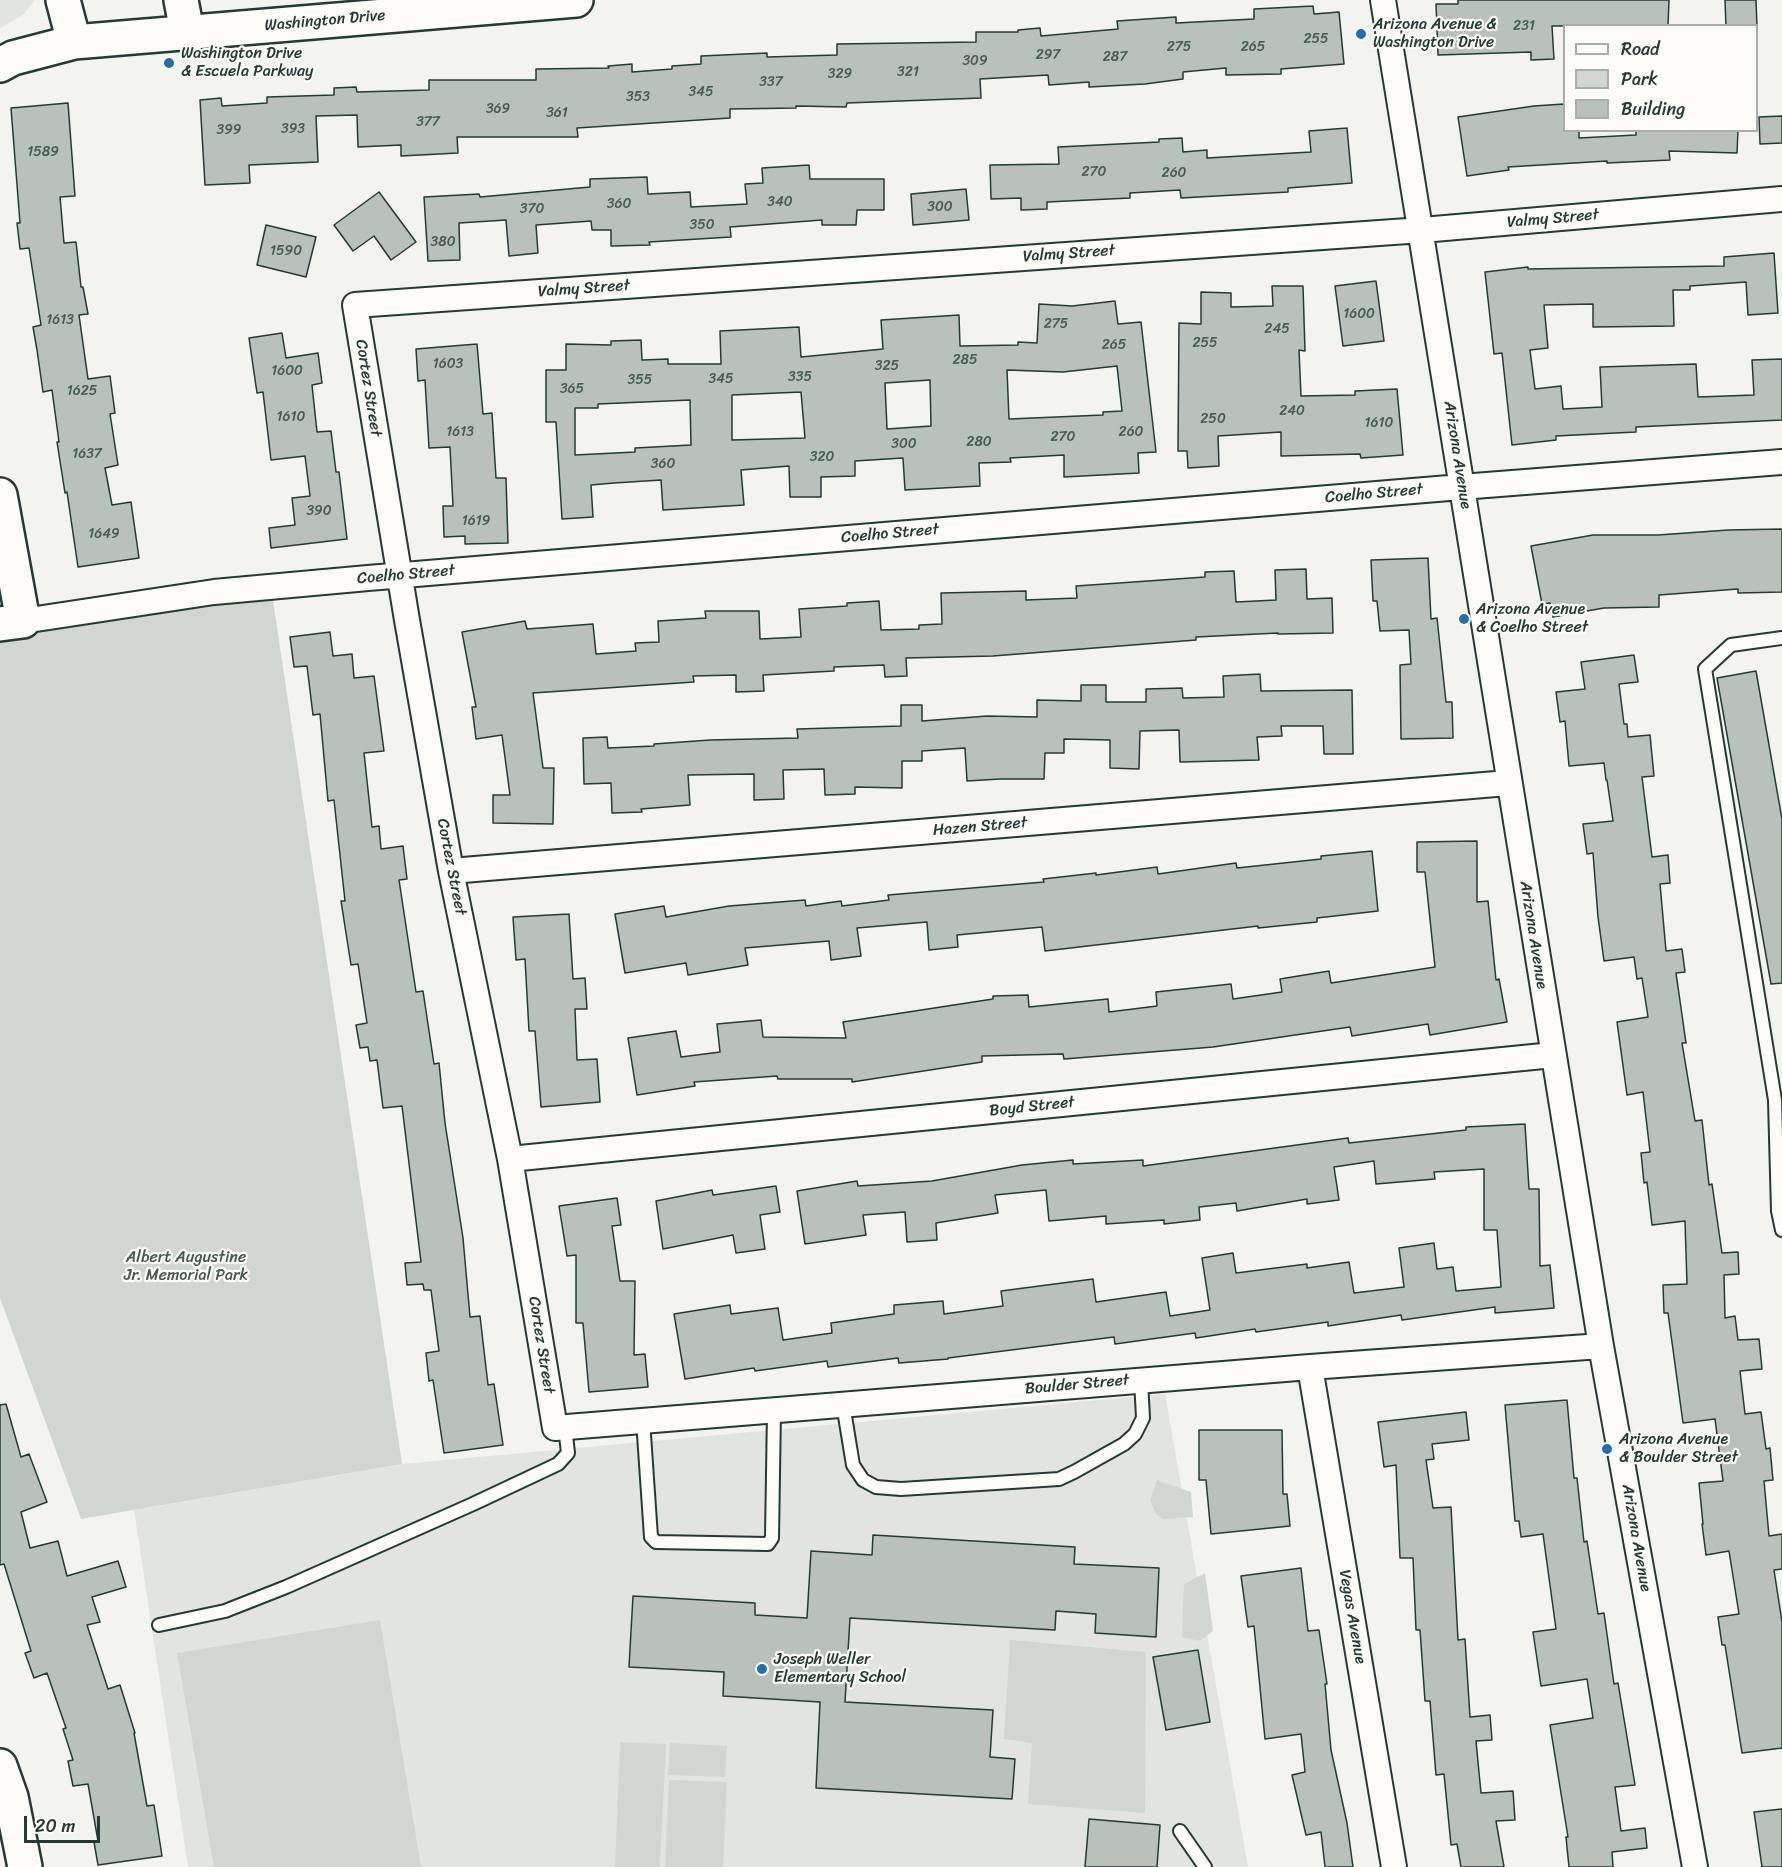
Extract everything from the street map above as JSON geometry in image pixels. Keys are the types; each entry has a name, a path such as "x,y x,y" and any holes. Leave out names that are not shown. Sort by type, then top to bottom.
{"street":[{"path":"63,0 74,42"},
{"path":"182,0 187,32"},
{"name":"Washington Drive","path":"0,65 13,58 74,42 353,14 576,0"},
{"name":"Arizona Avenue","path":"1383,0 1601,1346 1695,1867"},
{"name":"Valmy Street","path":"355,305 1422,230 1782,199"},
{"name":"Cortez Street","path":"355,305 399,575 452,871 510,1159 560,1427"},
{"name":"Coelho Street","path":"11,622 214,592 399,575 1461,486 1782,462"},
{"path":"0,495 11,622"},
{"name":"Hazen Street","path":"452,871 1508,783"},
{"name":"Boyd Street","path":"510,1159 1553,1055"},
{"name":"Boulder Street","path":"560,1427 1601,1346"},
{"name":"Vegas Avenue","path":"1310,1367 1394,1867"},
{"path":"0,1766 11,1797 25,1867"}],"lane":[{"path":"1782,638 1731,645 1705,669 1775,1100 1778,1211 1782,1230"},
{"path":"843,1404 854,1465 863,1480 876,1487 901,1489 1059,1479 1124,1444 1135,1434 1143,1418 1141,1380"},
{"path":"643,1420 651,1538 656,1542 768,1544 772,1538 774,1410"},
{"path":"159,1626 225,1611 286,1587 558,1464 568,1453 560,1427"},
{"path":"1180,1831 1204,1867"}],"shaded area":[{"path":"0,0 35,0 23,15 0,28"},
{"path":"1165,1394 1248,1867 188,1867 134,1510 402,1464"}],"green space":[{"name":"Albert Augustine Jr. Memorial Park","path":"271,587 402,1464 81,1519 0,1298 0,624"},
{"path":"1157,1480 1191,1492 1193,1517 1164,1519 1157,1515 1150,1501"},
{"path":"1205,1573 1213,1631 1200,1641 1182,1637 1184,1584"},
{"path":"380,1620 421,1867 214,1867 177,1653"},
{"path":"1010,1640 1146,1652 1145,1813 1028,1804 1032,1743 1004,1739"},
{"path":"620,1742 666,1744 660,1867 615,1867"},
{"path":"670,1743 727,1746 725,1777 668,1775"},
{"path":"669,1780 727,1782 723,1867 665,1867"}],"building":[{"path":"1458,0 1669,0 1668,24 1563,24 1563,26 1552,26 1554,59 1531,60 1531,52 1438,55 1436,4 1458,4"},
{"path":"1725,0 1756,0 1757,24 1726,24"},
{"path":"1313,6 1314,14 1339,12 1344,64 1281,69 1281,74 1226,75 1226,68 1183,72 1183,79 1089,87 1089,82 1049,85 1048,75 980,79 981,98 847,103 846,107 796,106 796,108 730,109 730,118 577,128 578,137 457,137 458,153 401,156 401,145 358,147 357,115 316,116 318,162 249,165 250,183 205,185 200,100 221,98 222,106 267,103 267,97 334,95 334,88 356,87 357,92 429,90 429,80 536,80 536,69 609,68 608,66 632,64 632,72 672,69 672,66 701,64 701,56 767,53 767,57 837,55 837,44 976,42 976,32 1018,32 1018,30 1040,28 1041,36 1118,29 1117,21 1176,17 1176,23 1254,19 1254,9"},
{"path":"68,103 75,196 60,197 64,243 76,242 81,287 83,287 88,314 79,315 88,379 110,376 115,413 110,414 118,465 105,468 112,505 131,502 139,558 78,567 57,442 59,442 52,390 43,392 33,327 41,325 29,248 20,249 11,108"},
{"path":"1563,104 1563,132 1579,132 1579,138 1636,135 1636,132 1738,132 1737,153 1669,151 1670,160 1508,167 1509,170 1467,176 1458,117"},
{"path":"1782,116 1782,143 1760,144 1759,117"},
{"path":"1347,128 1352,183 1288,188 1288,192 1181,198 1180,190 1130,193 1130,198 1047,202 1047,209 1021,210 1021,198 991,199 990,165 1059,164 1058,147 1159,142 1159,139 1182,138 1183,152 1207,150 1207,158 1311,152 1309,131"},
{"path":"809,165 810,179 884,179 884,210 857,210 856,225 822,225 822,220 730,227 731,237 649,242 650,245 611,246 611,230 592,230 591,221 536,225 538,253 509,256 506,220 459,223 460,260 428,261 424,197 479,194 480,197 590,187 590,179 647,177 648,194 690,192 691,207 747,204 745,184 763,183 762,168"},
{"path":"966,189 969,220 913,225 911,194"},
{"path":"379,192 416,242 391,260 374,236 353,251 334,225"},
{"path":"266,225 316,237 306,277 257,265"},
{"path":"1774,253 1778,313 1748,315 1746,282 1690,286 1690,290 1673,290 1674,326 1593,327 1593,304 1544,305 1548,348 1530,350 1535,389 1561,386 1563,409 1602,407 1600,367 1696,364 1698,397 1754,395 1752,360 1782,359 1782,420 1636,427 1636,432 1556,436 1556,440 1512,445 1502,353 1494,354 1485,272 1528,267 1528,269 1724,266 1724,257"},
{"path":"1376,281 1384,341 1343,346 1335,286"},
{"path":"1272,286 1303,286 1305,351 1299,350 1301,396 1355,395 1355,391 1397,389 1403,455 1361,458 1360,454 1281,456 1281,432 1218,436 1219,466 1188,468 1187,451 1178,451 1179,323 1201,324 1201,292 1231,293 1231,307 1273,306"},
{"path":"1115,301 1118,324 1141,322 1156,452 1138,453 1139,473 1064,477 1064,455 1010,458 1011,462 979,463 980,486 905,490 903,458 855,461 855,476 821,477 821,497 790,497 789,466 741,470 744,505 663,510 661,480 614,483 591,485 593,517 562,519 556,422 546,422 546,370 566,370 566,344 611,345 611,341 641,340 642,360 668,359 668,364 721,364 720,331 799,327 801,357 883,349 881,320 959,315 960,346 1018,345 1018,342 1037,343 1039,304 1072,306","holes":["1117,366 1122,411 1103,412 1103,415 1009,419 1007,370 1063,372","930,380 931,426 887,429 885,383","801,392 805,438 732,440 732,395","690,400 691,445 635,448 635,452 575,455 575,408 598,408 598,404"]},
{"path":"282,333 286,358 318,353 322,383 312,385 317,432 331,431 336,472 339,472 347,539 271,548 269,528 295,525 292,498 310,496 305,456 271,460 263,392 257,393 249,338"},
{"path":"477,344 483,414 492,413 496,478 506,478 508,543 465,544 465,536 444,537 443,506 453,506 450,447 429,448 425,380 418,381 416,349"},
{"path":"1782,529 1782,592 1738,593 1738,589 1659,595 1659,607 1604,608 1553,617 1550,603 1542,604 1531,546 1593,535 1658,535"},
{"path":"1428,558 1431,619 1437,618 1446,702 1452,702 1453,738 1401,739 1400,665 1411,664 1409,630 1380,631 1377,601 1373,601 1371,560"},
{"path":"1306,569 1307,599 1332,598 1333,633 1196,637 1196,640 993,656 906,658 907,676 885,677 884,665 834,667 834,671 763,675 764,691 736,692 736,675 693,676 694,682 533,693 543,768 554,768 553,824 493,823 493,795 510,795 502,735 476,739 472,707 476,707 462,632 525,621 527,629 593,624 596,654 636,651 635,643 659,642 658,621 706,618 705,611 759,611 760,639 801,637 799,609 879,601 881,630 919,629 919,625 942,624 941,593 1026,591 1026,600 1077,598 1076,586 1205,577 1205,572 1234,571 1236,602 1276,600 1275,570"},
{"path":"330,632 333,656 352,654 354,678 374,676 384,751 364,753 372,827 379,826 381,849 403,846 407,879 399,880 416,992 423,991 434,1064 439,1063 445,1123 463,1238 470,1317 480,1316 488,1385 494,1384 503,1445 444,1453 433,1380 429,1381 426,1353 439,1351 431,1290 424,1290 423,1284 407,1285 405,1263 421,1262 402,1106 383,1108 377,1060 370,1061 368,1047 360,1048 356,1025 367,1023 358,964 351,965 341,901 345,901 334,800 328,801 320,714 313,715 307,666 294,667 290,637"},
{"path":"1634,655 1638,682 1619,684 1624,724 1627,724 1628,737 1650,735 1654,776 1642,777 1652,857 1668,855 1670,883 1660,884 1666,951 1682,949 1685,972 1676,973 1686,1043 1682,1043 1695,1121 1702,1120 1709,1185 1712,1184 1722,1253 1738,1252 1739,1274 1724,1275 1725,1318 1735,1316 1738,1340 1759,1339 1762,1369 1740,1371 1745,1414 1761,1412 1766,1449 1770,1448 1773,1480 1764,1481 1769,1536 1782,1534 1782,1569 1774,1570 1782,1622 1782,1748 1742,1753 1725,1645 1722,1645 1718,1617 1739,1614 1729,1551 1706,1555 1702,1524 1699,1483 1723,1481 1715,1419 1683,1423 1668,1313 1664,1313 1663,1285 1687,1284 1685,1221 1652,1225 1641,1153 1650,1152 1643,1092 1627,1095 1617,1022 1648,1017 1642,978 1637,979 1634,957 1604,961 1593,853 1587,854 1583,824 1613,821 1604,763 1569,766 1565,721 1560,722 1556,692 1585,689 1581,662"},
{"path":"1756,671 1782,819 1782,983 1771,984 1717,678"},
{"path":"1260,674 1261,691 1352,690 1353,754 1324,754 1323,726 1281,726 1282,736 1257,737 1259,760 1180,762 1179,730 1140,731 1139,769 1110,768 1110,740 1064,739 1064,753 1045,753 1044,779 967,781 965,748 922,751 922,761 902,761 902,788 855,787 855,794 825,795 824,769 783,770 784,799 754,800 754,774 688,775 690,805 641,809 642,812 612,813 611,783 584,784 583,738 607,737 608,748 710,740 798,738 797,729 901,726 901,705 922,705 922,721 987,716 1037,717 1037,700 1081,701 1081,685 1106,685 1106,702 1146,702 1146,689 1182,688 1183,698 1224,697 1223,676"},
{"path":"1477,841 1477,902 1488,901 1496,980 1499,979 1507,1022 1430,1035 1428,1024 1352,1036 1350,1027 1213,1047 1064,1059 1063,1054 982,1056 982,1062 852,1082 852,1079 778,1079 777,1076 694,1082 695,1086 637,1095 628,1038 676,1031 681,1057 720,1052 717,1024 761,1020 763,1037 846,1038 843,1022 993,999 993,996 1028,995 1029,1007 1108,999 1109,1012 1157,1006 1156,992 1231,984 1233,999 1282,992 1280,979 1329,971 1331,983 1435,967 1425,872 1417,872 1417,842"},
{"path":"1372,851 1378,911 1317,918 1317,922 1258,928 1258,926 1045,951 1042,927 957,935 958,947 929,950 927,922 857,928 861,956 831,960 829,941 745,948 748,965 688,975 686,963 625,973 615,914 664,906 666,917 729,906 805,900 806,906 841,901 842,906 889,900 888,895 1044,882 1043,879 1096,873 1096,875 1157,867 1158,874 1236,863 1237,868"},
{"path":"569,914 573,979 585,978 587,1009 575,1009 577,1060 597,1059 600,1102 541,1107 535,1031 529,1031 525,959 516,960 513,917"},
{"path":"1525,1124 1529,1189 1539,1189 1540,1266 1550,1265 1554,1308 1495,1313 1495,1307 1402,1320 1401,1315 1328,1326 1328,1322 1256,1332 1255,1329 1196,1338 1195,1333 1115,1344 1114,1337 948,1359 899,1363 898,1358 828,1367 827,1361 755,1371 754,1368 685,1379 674,1314 730,1305 731,1314 778,1308 783,1340 832,1333 831,1323 894,1314 894,1305 943,1301 944,1314 1003,1306 1001,1291 1093,1279 1096,1302 1166,1292 1170,1316 1210,1310 1202,1258 1233,1253 1236,1273 1307,1264 1307,1268 1349,1262 1354,1293 1404,1287 1399,1248 1434,1243 1437,1269 1453,1267 1456,1291 1501,1287 1497,1230 1484,1230 1484,1169 1434,1172 1435,1179 1376,1184 1374,1161 1334,1167 1339,1200 1307,1204 1307,1199 1237,1211 1236,1203 1199,1207 1200,1220 1164,1224 1164,1220 1106,1224 1106,1216 1049,1221 1046,1190 995,1195 998,1213 936,1223 937,1240 907,1242 905,1212 863,1215 866,1235 805,1244 797,1191 857,1181 858,1186 932,1181 1022,1165 1073,1160 1073,1164 1143,1160 1143,1166 1348,1138 1349,1143 1466,1130 1466,1127"},
{"path":"776,1186 780,1212 760,1215 765,1249 736,1253 733,1235 663,1249 656,1201 712,1190 713,1195"},
{"path":"617,1198 621,1225 612,1226 620,1281 635,1281 634,1355 645,1354 648,1387 589,1392 583,1323 576,1323 576,1255 567,1256 559,1206"},
{"path":"1567,1400 1574,1478 1577,1478 1584,1542 1587,1541 1598,1614 1604,1613 1614,1684 1618,1683 1635,1785 1615,1787 1621,1831 1645,1828 1647,1848 1612,1852 1613,1867 1569,1867 1566,1837 1568,1837 1550,1725 1593,1718 1587,1679 1541,1686 1533,1632 1556,1629 1543,1534 1521,1537 1519,1521 1515,1521 1505,1405"},
{"path":"6,1404 21,1457 29,1454 47,1502 21,1512 30,1548 58,1541 67,1576 118,1561 126,1587 92,1597 100,1622 87,1625 108,1689 120,1685 135,1733 147,1806 154,1805 162,1856 98,1865 94,1842 98,1841 88,1784 73,1786 68,1761 73,1760 63,1729 66,1728 47,1673 34,1678 25,1653 31,1651 4,1564 0,1565 0,1405"},
{"path":"1466,1412 1469,1440 1432,1444 1434,1459 1426,1460 1433,1508 1451,1507 1458,1640 1465,1639 1470,1717 1490,1715 1492,1740 1476,1741 1481,1793 1513,1791 1515,1820 1496,1821 1504,1867 1461,1867 1457,1844 1451,1845 1444,1774 1436,1775 1430,1701 1425,1701 1420,1630 1416,1630 1413,1558 1400,1558 1396,1465 1384,1467 1378,1422"},
{"path":"1199,1430 1282,1430 1283,1494 1287,1494 1290,1526 1211,1534 1206,1480 1199,1480"},
{"name":"Joseph Weller Elementary School","path":"873,1535 1075,1547 1074,1564 1159,1568 1156,1637 1095,1633 1096,1614 1056,1611 1055,1630 850,1618 845,1702 993,1710 990,1757 1015,1759 1012,1799 816,1788 820,1702 723,1696 724,1672 629,1667 633,1596 755,1603 755,1615 807,1618 811,1551 872,1555"},
{"path":"1301,1568 1308,1631 1319,1630 1327,1684 1325,1684 1331,1750 1347,1823 1353,1867 1325,1867 1321,1832 1306,1835 1292,1775 1305,1772 1301,1734 1265,1739 1254,1626 1248,1627 1241,1576"},
{"path":"1198,1650 1210,1722 1166,1730 1153,1657"},
{"path":"1782,1809 1782,1867 1762,1867 1754,1812"},
{"path":"1089,1819 1160,1825 1157,1867 1085,1867"}],"place":[{"name":"Arizona Avenue & Washington Drive","path":"1361,34"},
{"name":"Washington Drive & Escuela Parkway","path":"169,63"},
{"name":"Arizona Avenue & Coelho Street","path":"1464,619"},
{"name":"Arizona Avenue & Boulder Street","path":"1607,1449"},
{"name":"Joseph Weller Elementary School","path":"762,1669"}]}
